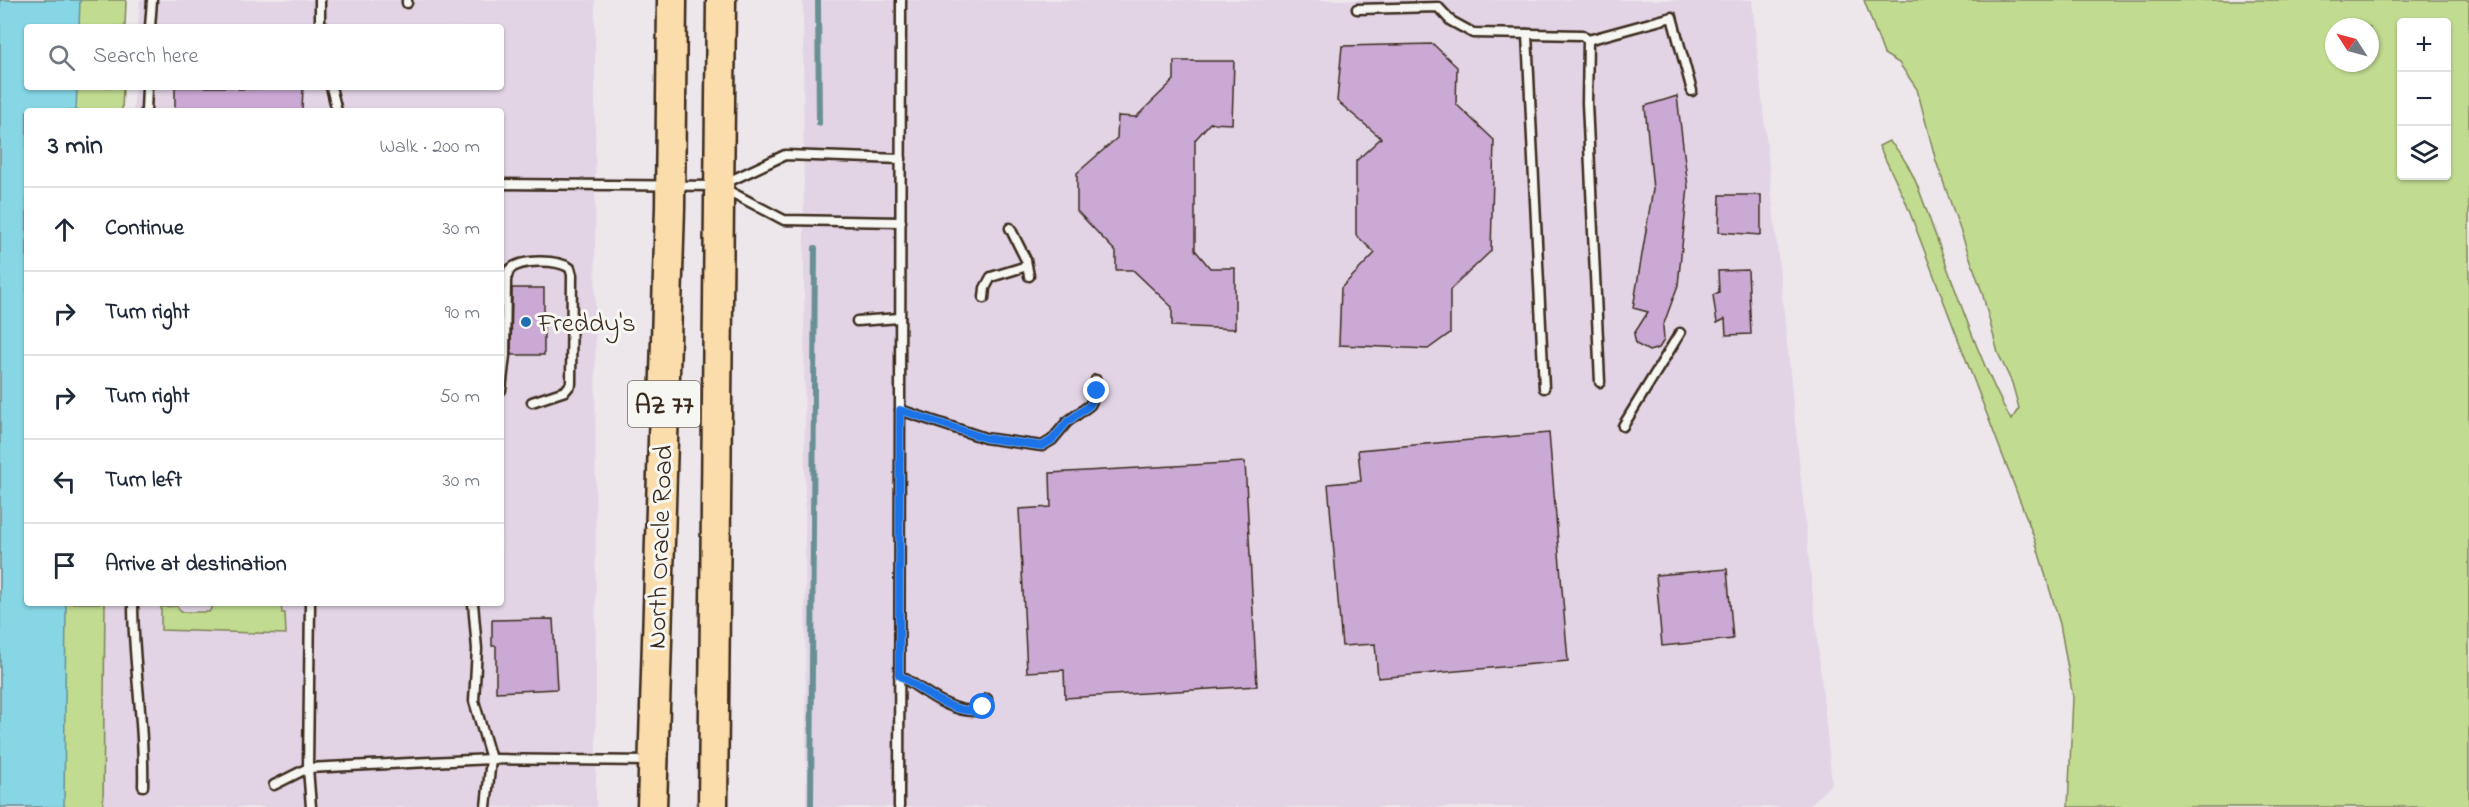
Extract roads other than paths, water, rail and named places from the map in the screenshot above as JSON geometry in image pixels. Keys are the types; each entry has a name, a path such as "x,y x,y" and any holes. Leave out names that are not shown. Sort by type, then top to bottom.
{"highway":[{"name":"North Oracle Road","path":"652,807 670,186 672,0"},
{"name":"North Oracle Road","path":"713,807 721,0"}],"lane":[{"path":"150,24 152,0"},
{"path":"320,0 320,24"},
{"path":"899,807 901,0"},
{"path":"1357,9 1438,7 1452,21 1473,33 1582,35 1588,40"},
{"path":"1588,40 1672,18 1692,91"},
{"path":"1527,34 1544,388"},
{"path":"1588,40 1587,103 1600,382"},
{"path":"146,108 147,90"},
{"path":"332,90 335,108"},
{"path":"504,184 719,186 785,155 901,159"},
{"path":"719,186 784,220 901,222"},
{"path":"1010,228 1019,243 1029,276"},
{"path":"504,364 506,280 509,270 523,263 562,263 570,268 572,275 571,384 565,390 532,402"},
{"path":"984,298 985,288 991,278 1027,266"},
{"path":"857,321 900,318"},
{"path":"1623,426 1680,333"},
{"path":"900,410 985,438 1042,446 1052,440 1067,422 1090,405 1097,391 1096,380"},
{"path":"134,606 133,634 144,745 142,786"},
{"path":"310,606 308,768 311,807"},
{"path":"472,606 477,649 474,701 491,759 486,807"},
{"path":"899,675 957,710 978,711 987,699"},
{"path":"274,785 308,768 491,759 652,762"}],"water":[{"path":"0,0 80,0 79,24 24,24 24,90 77,90 76,108 24,108 24,606 66,606 64,807 0,807"}],"waterway":[{"path":"818,0 819,123"},
{"path":"811,807 815,248"}],"place":[{"name":"Freddy's","path":"526,322"}]}
